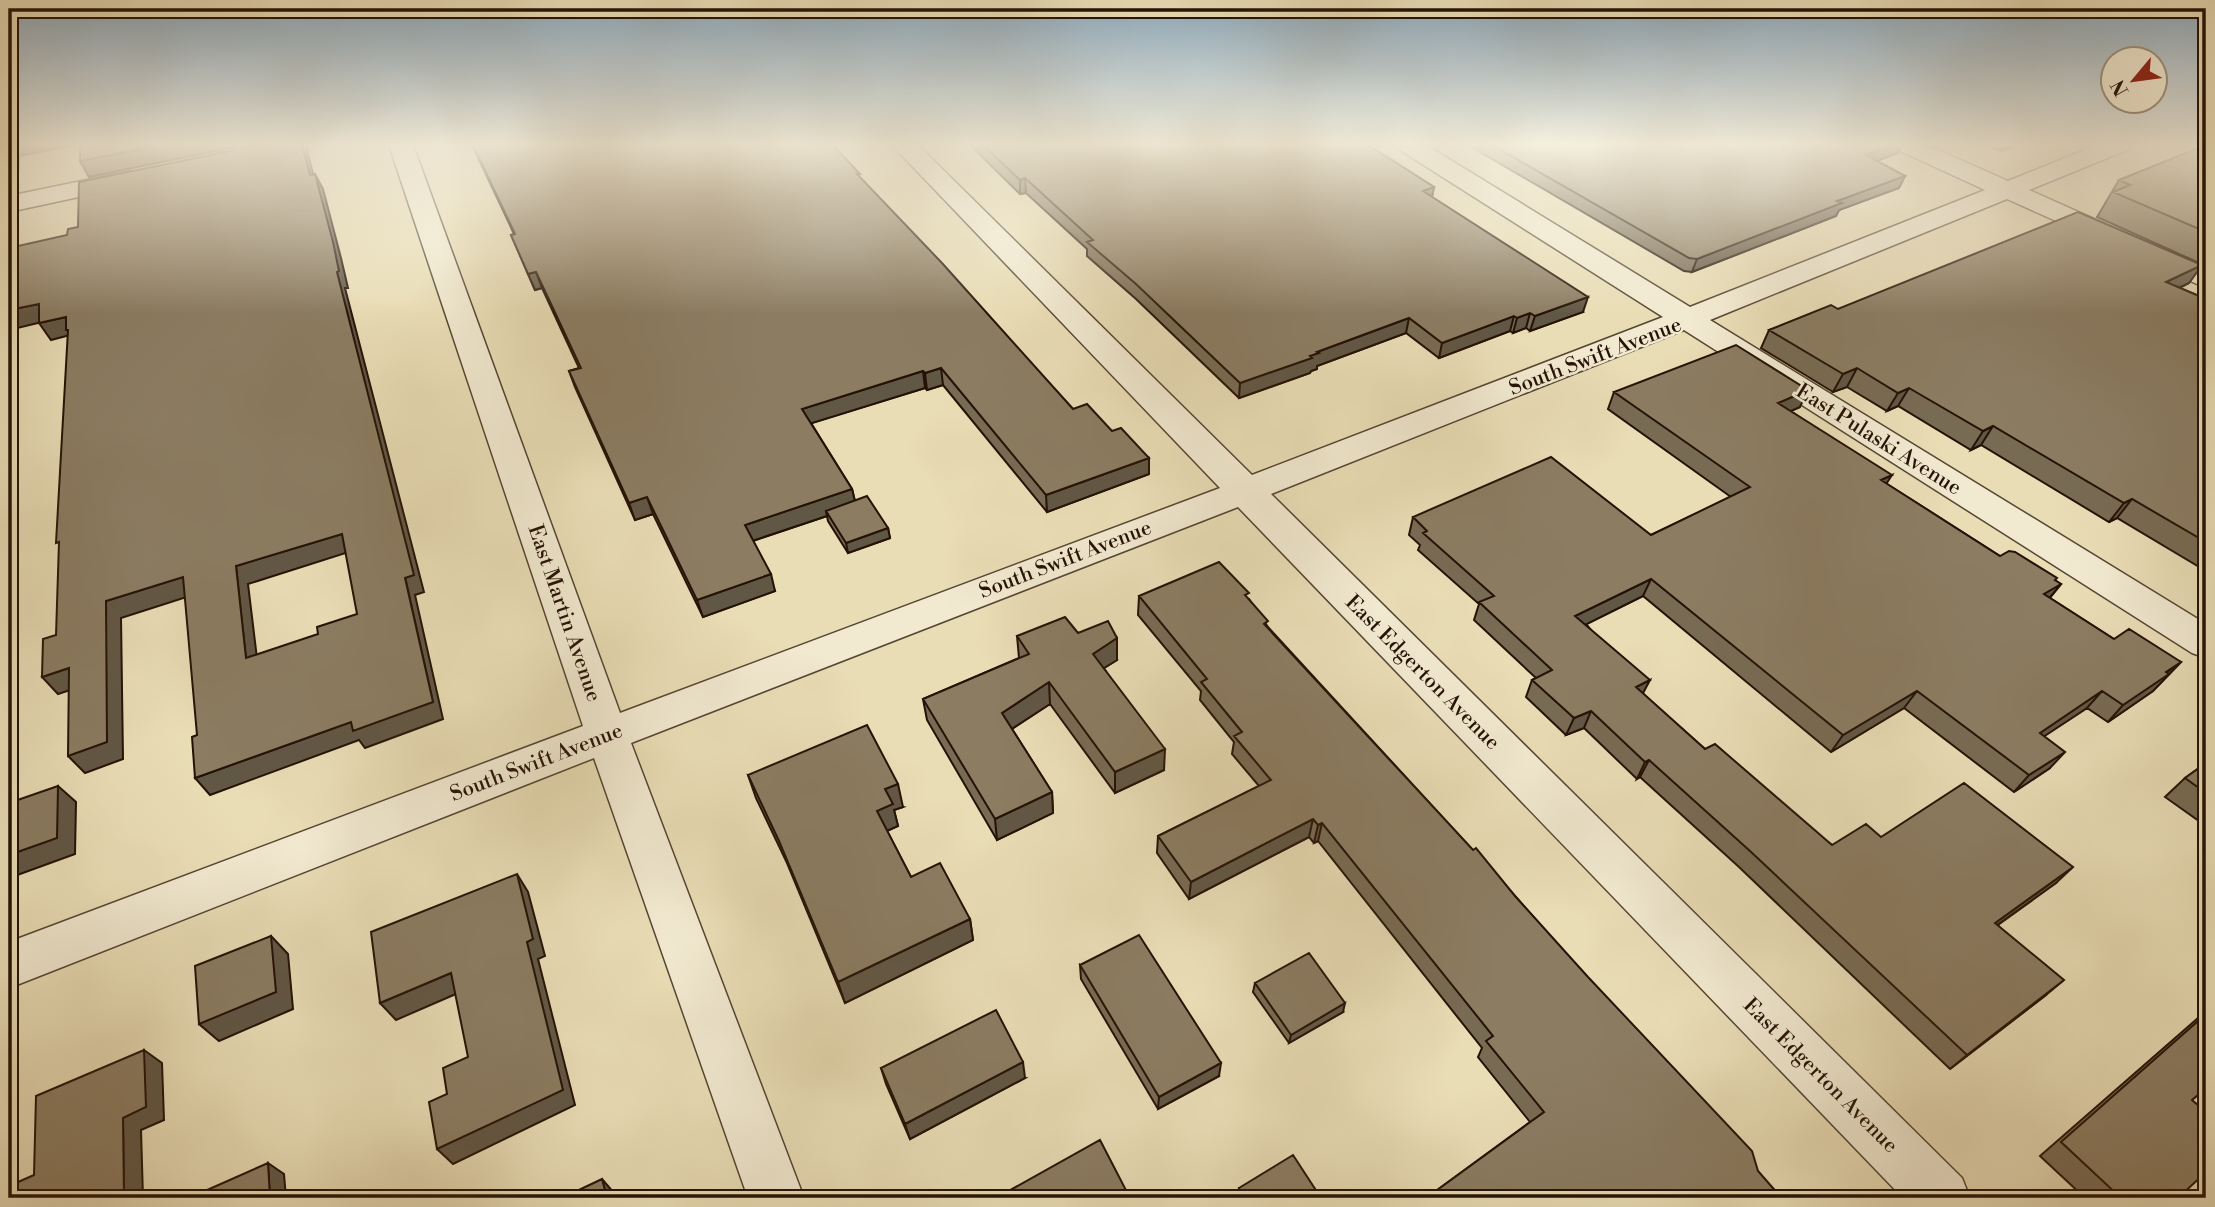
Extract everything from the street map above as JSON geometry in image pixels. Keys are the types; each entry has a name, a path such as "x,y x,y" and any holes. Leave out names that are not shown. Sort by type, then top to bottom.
{"street":[{"name":"East Martin Avenue","path":"421,201 607,735 776,1198"},
{"name":"East Edgerton Avenue","path":"960,201 1942,1198"},
{"name":"East Pulaski Avenue","path":"1499,201 2206,643"},
{"name":"South Swift Avenue","path":"9,965 1246,492 1689,320 1980,201"},
{"path":"2033,201 2206,279"}],"building":[{"path":"79,201 322,201 333,242 339,271 337,272 414,575 405,578 433,702 353,731 351,722 195,778 192,737 197,735 183,577 106,601 107,742 68,756 69,668 42,677 43,639 56,635 59,542 56,543 68,330 66,317 39,323 39,304 9,310 9,248 67,235 68,229 78,227","holes":["342,534 357,614 317,627 318,634 246,658 236,566"]},
{"path":"500,201 883,201 1073,409 1087,404 1112,431 1121,428 1149,458 1046,495 941,368 925,373 923,371 802,409 852,489 745,525 771,574 697,600 647,497 629,503 569,371 581,368 536,272 528,274 511,235 515,234"},
{"path":"1051,201 1439,201 1588,297 1535,316 1530,313 1517,318 1514,316 1442,343 1409,318 1317,352 1319,353 1310,356 1312,358 1240,383 1136,284 1087,242 1093,240"},
{"path":"1590,201 1842,203 1697,259 1689,258"},
{"path":"2135,201 2206,201 2206,232"},
{"path":"2078,212 2202,265 2166,282 2206,299 2206,542 2132,499 2124,503 1993,426 1983,431 1909,388 1898,393 1857,368 1843,374 1769,330 1831,305 1838,309"},
{"path":"1736,345 1808,390 1778,403 1892,475 1881,480 2000,556 2009,551 2015,552 2057,578 2055,580 2061,584 2044,594 2114,639 2129,629 2181,662 2166,672 2169,674 2123,705 2102,691 2040,733 2065,752 2029,775 1917,691 1843,735 1651,579 1575,616 1650,680 1636,687 1705,749 1715,744 1832,845 1866,824 1881,837 1964,783 2073,867 1995,923 2064,980 1967,1055 1649,760 1645,762 1591,711 1574,718 1532,680 1552,670 1479,602 1494,596 1423,533 1427,531 1413,517 1551,457 1651,535 1750,487 1614,392"},
{"path":"867,496 888,528 846,543 826,511"},
{"path":"1219,562 1249,593 1245,595 1268,621 1264,624 1473,850 1476,848 1588,977 1752,1151 1758,1171 1779,1195 1775,1198 1429,1196 1544,1112 1486,1041 1493,1036 1322,823 1318,825 1313,819 1191,882 1158,836 1271,780 1234,736 1242,732 1201,682 1207,679 1139,596"},
{"path":"1065,617 1078,633 1108,621 1117,638 1093,654 1165,749 1115,772 1049,682 1002,713 1052,792 995,819 923,699 1029,654 1017,636"},
{"path":"867,725 898,784 885,789 893,804 877,811 911,877 940,863 970,919 838,982 779,841 748,775"},
{"path":"2206,763 2206,793 2185,778"},
{"path":"58,786 57,838 9,855 9,803"},
{"path":"517,874 533,939 527,942 563,1090 437,1149 429,1102 447,1094 443,1068 468,1057 451,973 380,1003 371,932"},
{"path":"1139,935 1221,1063 1159,1097 1080,965"},
{"path":"271,936 276,992 199,1024 195,966"},
{"path":"1309,953 1345,1003 1291,1035 1255,983"},
{"path":"996,1010 1023,1062 905,1124 881,1068"},
{"path":"2206,1014 2206,1088 2192,1100 2206,1112 2206,1172 2178,1198 2121,1198 2061,1142"},
{"path":"144,1050 146,1107 123,1118 124,1198 9,1198 9,1186 34,1175 36,1096"},
{"path":"1100,1140 1130,1198 996,1198"},
{"path":"1293,1155 1321,1198 1245,1198 1239,1188"},
{"path":"268,1163 270,1198 189,1198"},
{"path":"602,1179 607,1198 562,1198"}]}
